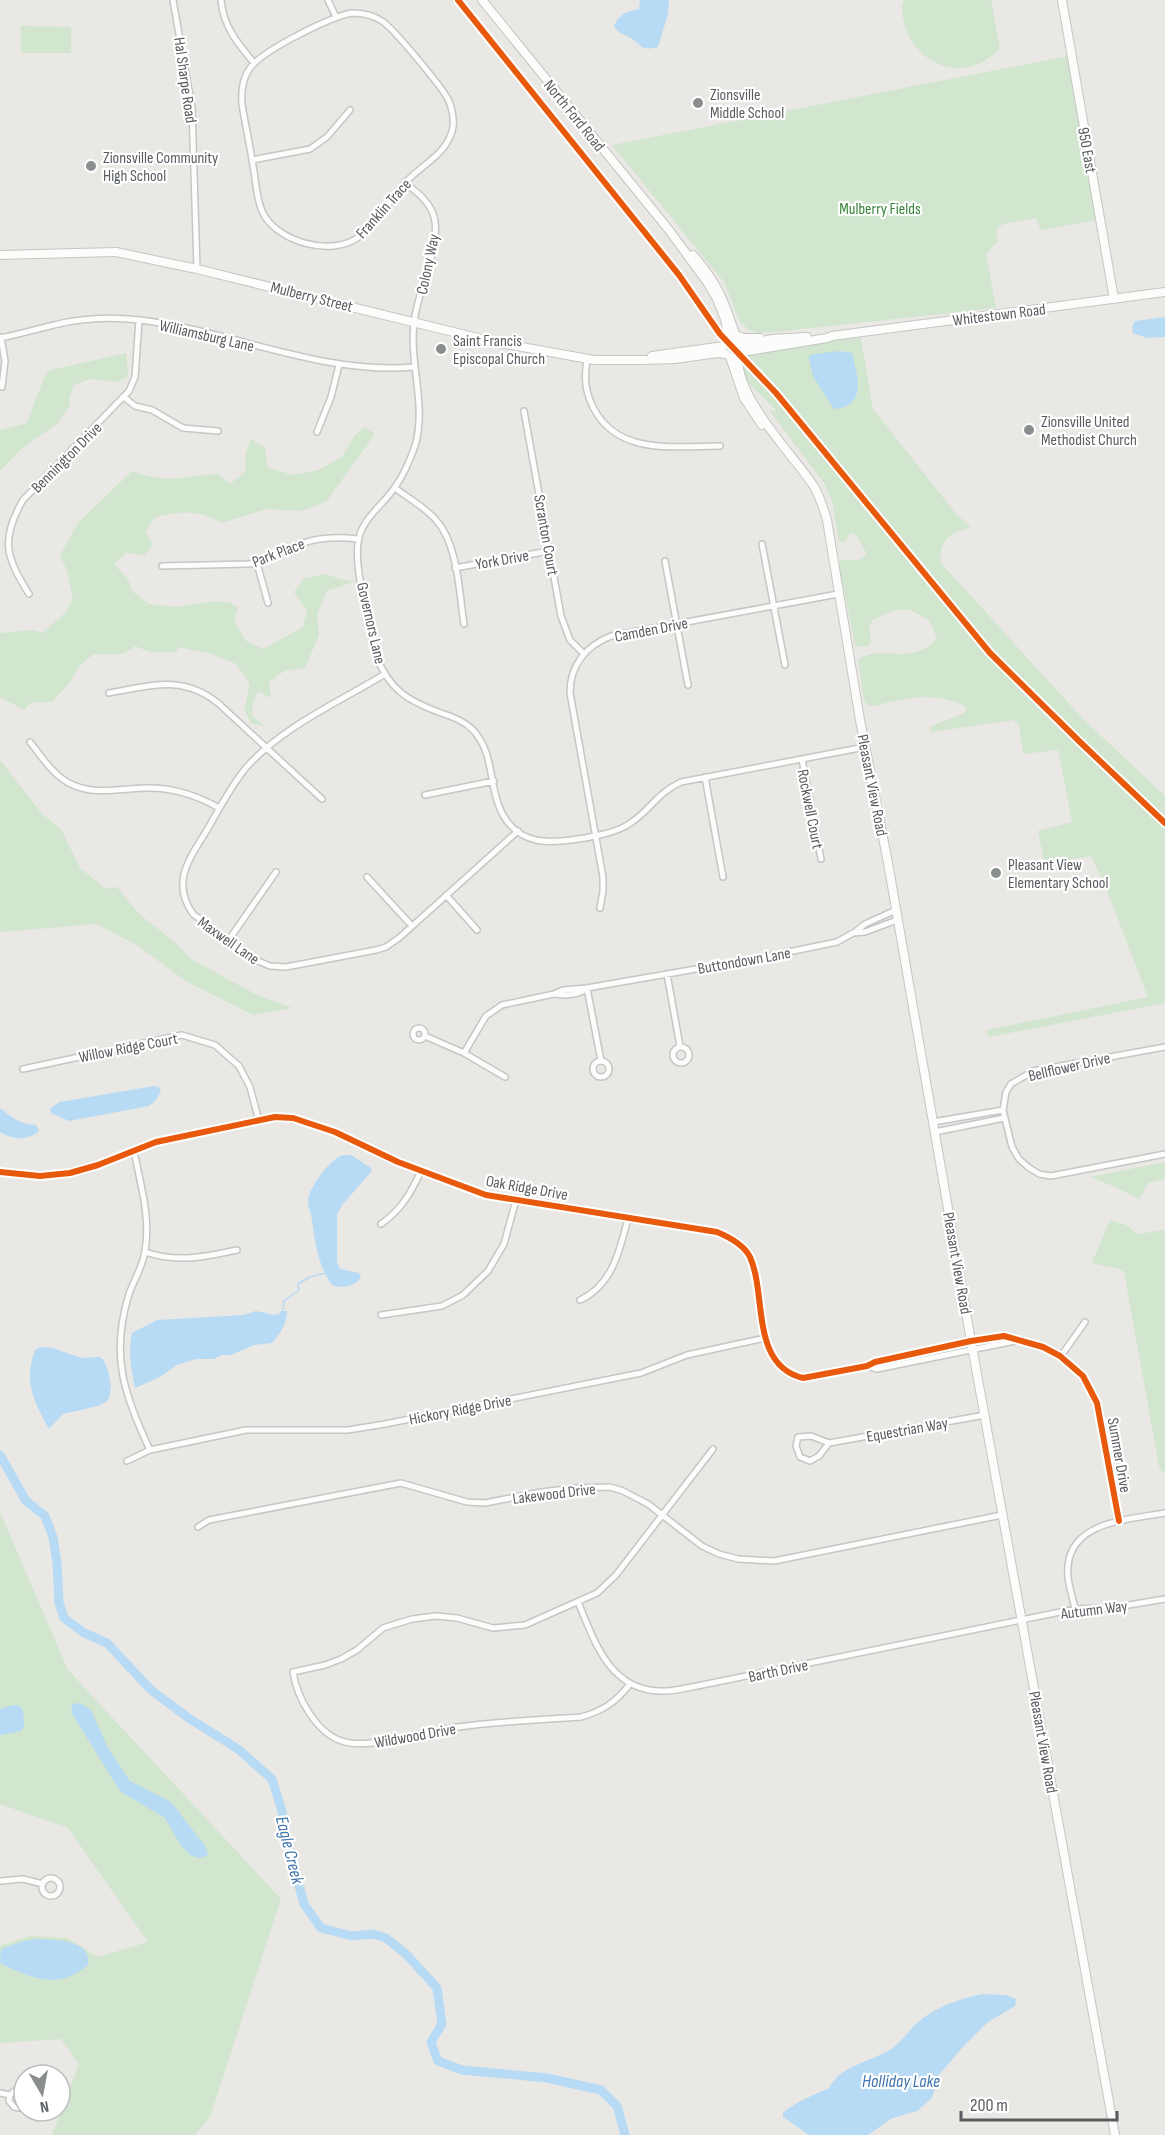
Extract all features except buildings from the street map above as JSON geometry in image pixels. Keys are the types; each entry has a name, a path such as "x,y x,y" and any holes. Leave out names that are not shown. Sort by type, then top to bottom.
{"main road":[{"name":"North Ford Road","path":"482,0 669,230 707,282 717,299 734,347"},
{"name":"950 East","path":"1062,0 1114,299"},
{"name":"Mulberry Street","path":"0,255 116,252 197,269 494,342 587,360 621,360 734,347"},
{"name":"Whitestown Road","path":"734,347 1165,292"},
{"name":"Whitestown Road","path":"734,347 744,338 771,339 826,334 832,336"},
{"name":"Pleasant View Road","path":"734,347 739,369 753,402 821,500 827,520 865,747 1115,2135"}],"street":[{"name":"Hal Sharpe Road","path":"173,0 192,108 197,269"},
{"path":"221,0 226,24 254,63"},
{"path":"328,0 336,17"},
{"name":"Franklin Trace","path":"352,12 363,13 387,24 448,98 453,119 452,131 440,153 416,171 360,236 342,245 323,246 291,239 270,224 259,201 241,97 245,75 254,63 266,54 336,17 352,12"},
{"path":"252,160 310,149 324,140 350,110"},
{"name":"Colony Way","path":"405,183 426,201 432,212 435,228 433,246 414,321"},
{"name":"Williamsburg Lane","path":"1,337 80,320 139,320 172,325 339,364 377,369 414,367"},
{"name":"Bennington Drive","path":"28,594 6,554 8,530 15,512 23,500 77,444 125,398 135,377 139,320"},
{"path":"358,539 363,526 395,488 409,461 418,430 419,400 412,345 414,321"},
{"path":"1,337 5,361 2,387"},
{"path":"587,360 585,385 587,395 602,422 615,433 631,441 647,445 720,446"},
{"path":"317,432 331,397 339,364"},
{"path":"125,398 135,406 152,410 183,428 218,431"},
{"name":"Scranton Court","path":"524,411 564,626 570,640 583,653"},
{"path":"395,488 428,512 442,527 450,542 464,624"},
{"name":"Park Place","path":"162,566 257,563 308,540 358,539"},
{"name":"Governors Lane","path":"358,539 357,555 376,655 385,674 406,698 457,719 471,729 485,748 501,811 509,824 518,831"},
{"path":"762,544 785,665"},
{"name":"York Drive","path":"455,568 549,550"},
{"path":"665,561 688,686"},
{"path":"257,563 268,603"},
{"name":"Camden Drive","path":"583,653 596,643 611,636 838,594"},
{"path":"583,653 573,671 570,693 603,884 600,908"},
{"name":"Maxwell Lane","path":"385,674 299,725 266,748 246,769 219,808 187,862 183,890 188,907 193,914 262,963 286,967 376,950 393,943 518,831"},
{"path":"110,693 163,684 190,687 209,696 322,799"},
{"path":"30,742 52,770 76,786 104,791 168,789 192,795 219,808"},
{"path":"518,831 532,839 548,843 595,836 632,823 661,793 681,782 865,747"},
{"name":"Rockwell Court","path":"802,759 821,859"},
{"path":"705,777 723,877"},
{"path":"425,795 494,782"},
{"path":"228,941 276,872"},
{"path":"367,878 412,926"},
{"path":"446,896 477,930"},
{"path":"854,933 865,924 896,910"},
{"name":"Buttondown Lane","path":"465,1053 486,1016 502,1005 554,994 562,990 587,988 837,942 854,933 865,932 897,920"},
{"path":"667,974 680,1046"},
{"path":"587,988 600,1061"},
{"name":"Willow Ridge Court","path":"23,1069 182,1035 215,1045 239,1066 250,1087 259,1121"},
{"path":"425,1036 465,1053 506,1077"},
{"name":"Bellflower Drive","path":"1165,1047 1033,1071 1011,1084 1006,1092 1003,1110 1012,1147 1019,1159 1039,1174 1051,1176 1165,1154"},
{"path":"933,1122 1003,1110"},
{"name":"Oak Ridge Drive","path":"0,1172 40,1176 70,1173 98,1165 156,1142 275,1117 293,1118 314,1124 361,1143 398,1162 486,1195 701,1228 731,1238 749,1256 756,1282 765,1338 773,1355 786,1369 798,1377 803,1378 867,1366 875,1362 972,1345"},
{"path":"935,1132 1004,1118"},
{"path":"134,1151 147,1216 145,1252 129,1295 120,1343 125,1389 150,1450"},
{"path":"381,1224 410,1196 421,1171"},
{"path":"381,1316 442,1306 463,1294 488,1271 504,1244 516,1200"},
{"path":"580,1300 602,1283 612,1268 628,1218"},
{"path":"145,1252 182,1259 237,1250"},
{"path":"1061,1356 1085,1322"},
{"name":"Summer Drive","path":"972,1345 1004,1336 1043,1347 1061,1356 1083,1376 1097,1403 1119,1521"},
{"name":"Hickory Ridge Drive","path":"127,1461 150,1450 246,1430 348,1430 385,1424 641,1373 687,1355 765,1338"},
{"name":"Equestrian Way","path":"829,1443 819,1456 810,1461 800,1456 796,1446 798,1437 811,1436 829,1443 985,1415"},
{"name":"Wildwood Drive","path":"630,1683 612,1704 598,1712 581,1717 459,1727 366,1744 345,1742 317,1723 295,1685 293,1672 326,1665 341,1659 357,1650 382,1628 412,1619 436,1616 458,1618 493,1628 525,1625 597,1593 608,1584 713,1449"},
{"name":"Lakewood Drive","path":"198,1527 209,1520 401,1483 467,1502 485,1503 541,1492 610,1487 648,1504 702,1546 729,1557 774,1561 1002,1515"},
{"path":"1075,1609 1068,1577 1070,1557 1074,1547 1088,1532 1096,1527 1119,1521 1165,1513"},
{"name":"Autumn Way","path":"1023,1620 1075,1609 1111,1608 1165,1599"},
{"name":"Barth Drive","path":"578,1602 600,1655 608,1666 630,1683 660,1691 697,1686 1023,1620"},
{"path":"0,1881 23,1879 43,1884"},
{"path":"0,2093 10,2095 9,2101 12,2106"}],"green space":[{"path":"904,0 991,0 1000,49 973,66 951,68 941,65 923,54 910,38 903,18"},
{"path":"21,26 71,27 71,53 21,53"},
{"name":"Mulberry Fields","path":"1068,56 1098,220 1040,230 1037,218 1003,224 996,230 998,241 986,254 996,308 775,332 757,333 749,330 740,322 724,282 612,145"},
{"path":"861,338 873,409 957,515 971,527 947,538 942,548 941,563 1083,719 1165,796 1165,1003 989,1037 987,1030 1148,997 1104,883 1091,856 1045,864 1038,831 1072,822 1058,750 1023,754 1019,725 1013,720 931,732 931,726 963,714 967,708 944,699 910,698 874,706 868,705 864,700 858,660 876,653 917,652 937,638 929,620 910,610 895,610 872,620 869,629 871,642 869,646 855,645 839,564 841,560 859,560 867,554 856,535 850,533 844,543 839,541 832,501 824,483 769,410 775,412 775,409 745,380 741,359 744,355 826,341"},
{"path":"126,353 128,376 118,382 90,379 74,385 69,398 70,405 57,424 21,449 0,471 0,430 27,423 45,375 51,370"},
{"path":"365,427 375,434 326,502 302,511 266,509 222,523 205,515 190,512 156,517 145,531 153,545 145,555 126,553 114,564 128,579 132,591 149,604 174,607 217,601 231,603 238,608 234,621 246,641 263,649 303,627 307,611 294,592 304,578 326,574 356,581 327,591 317,614 319,635 305,668 284,671 269,682 271,698 258,691 253,702 252,716 265,726 251,723 244,710 250,684 236,664 212,654 179,647 176,652 150,652 135,646 124,654 94,654 79,666 71,681 52,702 30,703 24,710 0,697 0,633 34,630 42,633 66,612 73,598 67,571 60,555 78,523 132,471 167,479 218,474 230,484 246,471 245,455 251,439 265,448 267,467 292,475 318,470 342,457 355,435"},
{"path":"0,760 42,814 61,829 80,868 106,889 117,887 139,914 178,945 191,959 257,995 292,1008 253,1015 187,982 138,946 97,924 0,932"},
{"path":"1165,1162 1165,1179 1148,1183 1139,1199 1090,1177"},
{"path":"1110,1220 1126,1225 1137,1234 1165,1230 1165,1471 1162,1472 1159,1466 1124,1272 1120,1269 1092,1263"},
{"path":"0,1512 68,1670 281,1899 210,2117 195,2135 52,2135 57,2123 72,2123 72,2082 79,2064 61,2039 0,2043 0,1946 29,1936 67,1938 98,1957 148,1942 68,1828 0,1804"}],"water":[{"path":"640,0 669,0 668,14 658,47 648,49 643,47 614,27 621,16 639,9"},
{"path":"1165,317 1165,337 1147,338 1133,333 1132,326 1135,321"},
{"path":"840,351 852,353 858,388 852,402 845,407 834,409 813,376 809,356"},
{"path":"159,1087 161,1091 149,1106 69,1121 51,1113 50,1109 59,1102"},
{"path":"0,1108 23,1123 36,1125 39,1131 20,1138 10,1137 0,1132"},
{"path":"343,1155 351,1155 372,1171 342,1205 337,1214 337,1262 340,1269 359,1273 361,1277 352,1285 341,1287 333,1286 323,1270 308,1202 312,1189 321,1175 332,1162"},
{"path":"256,1311 274,1315 287,1311 286,1320 272,1343 254,1345 231,1355 222,1355 214,1359 196,1359 177,1365 160,1377 135,1388 130,1361 132,1333 157,1320 243,1315"},
{"path":"40,1347 53,1348 81,1358 99,1357 103,1359 111,1386 107,1401 98,1406 63,1414 49,1429 35,1400 30,1382 35,1350"},
{"path":"80,1703 91,1710 108,1748 130,1781 171,1802 205,1846 207,1856 198,1858 190,1855 180,1844 165,1818 120,1791 71,1712 73,1704"},
{"path":"18,1705 23,1710 24,1727 21,1731 0,1735 0,1709"},
{"path":"37,1939 61,1941 78,1946 88,1956 88,1965 66,1978 55,1980 34,1977 0,1963 1,1949"},
{"name":"Holliday Lake","path":"984,1994 1006,1995 1016,1999 1015,2006 988,2022 961,2049 939,2075 932,2098 917,2111 892,2118 868,2135 809,2135 783,2117 783,2113 793,2105 829,2088 834,2080 850,2068 894,2047 928,2015 955,2001"}],"waterway":[{"path":"283,1310 284,1301 299,1290 298,1284 310,1277 325,1273"},
{"name":"Eagle Creek","path":"0,1455 26,1501 45,1516 53,1537 59,1603 64,1618 84,1633 107,1643 151,1690 190,1719 238,1749 272,1779 304,1904 321,1928 352,1936 373,1934 386,1938 407,1955 437,1988 442,2024 431,2042 438,2061 462,2070 547,2078 601,2090 617,2106 625,2135"}],"cycle path":[{"path":"458,0 679,275 720,334 776,393 990,653 1165,823"},
{"path":"0,1172 40,1176 70,1173 98,1165 156,1142 275,1117 293,1118 335,1132 398,1162 486,1195 717,1232 740,1245 750,1257 755,1273 767,1344 775,1359 786,1371 803,1378 867,1366 875,1362 971,1341 1004,1336 1043,1347 1060,1356 1083,1376 1097,1403 1119,1521"}],"place":[{"name":"Zionsville Middle School","path":"698,103"},
{"name":"Zionsville Community High School","path":"91,166"},
{"name":"Saint Francis Episcopal Church","path":"441,349"},
{"name":"Zionsville United Methodist Church","path":"1029,430"},
{"name":"Pleasant View Elementary School","path":"996,873"}]}
